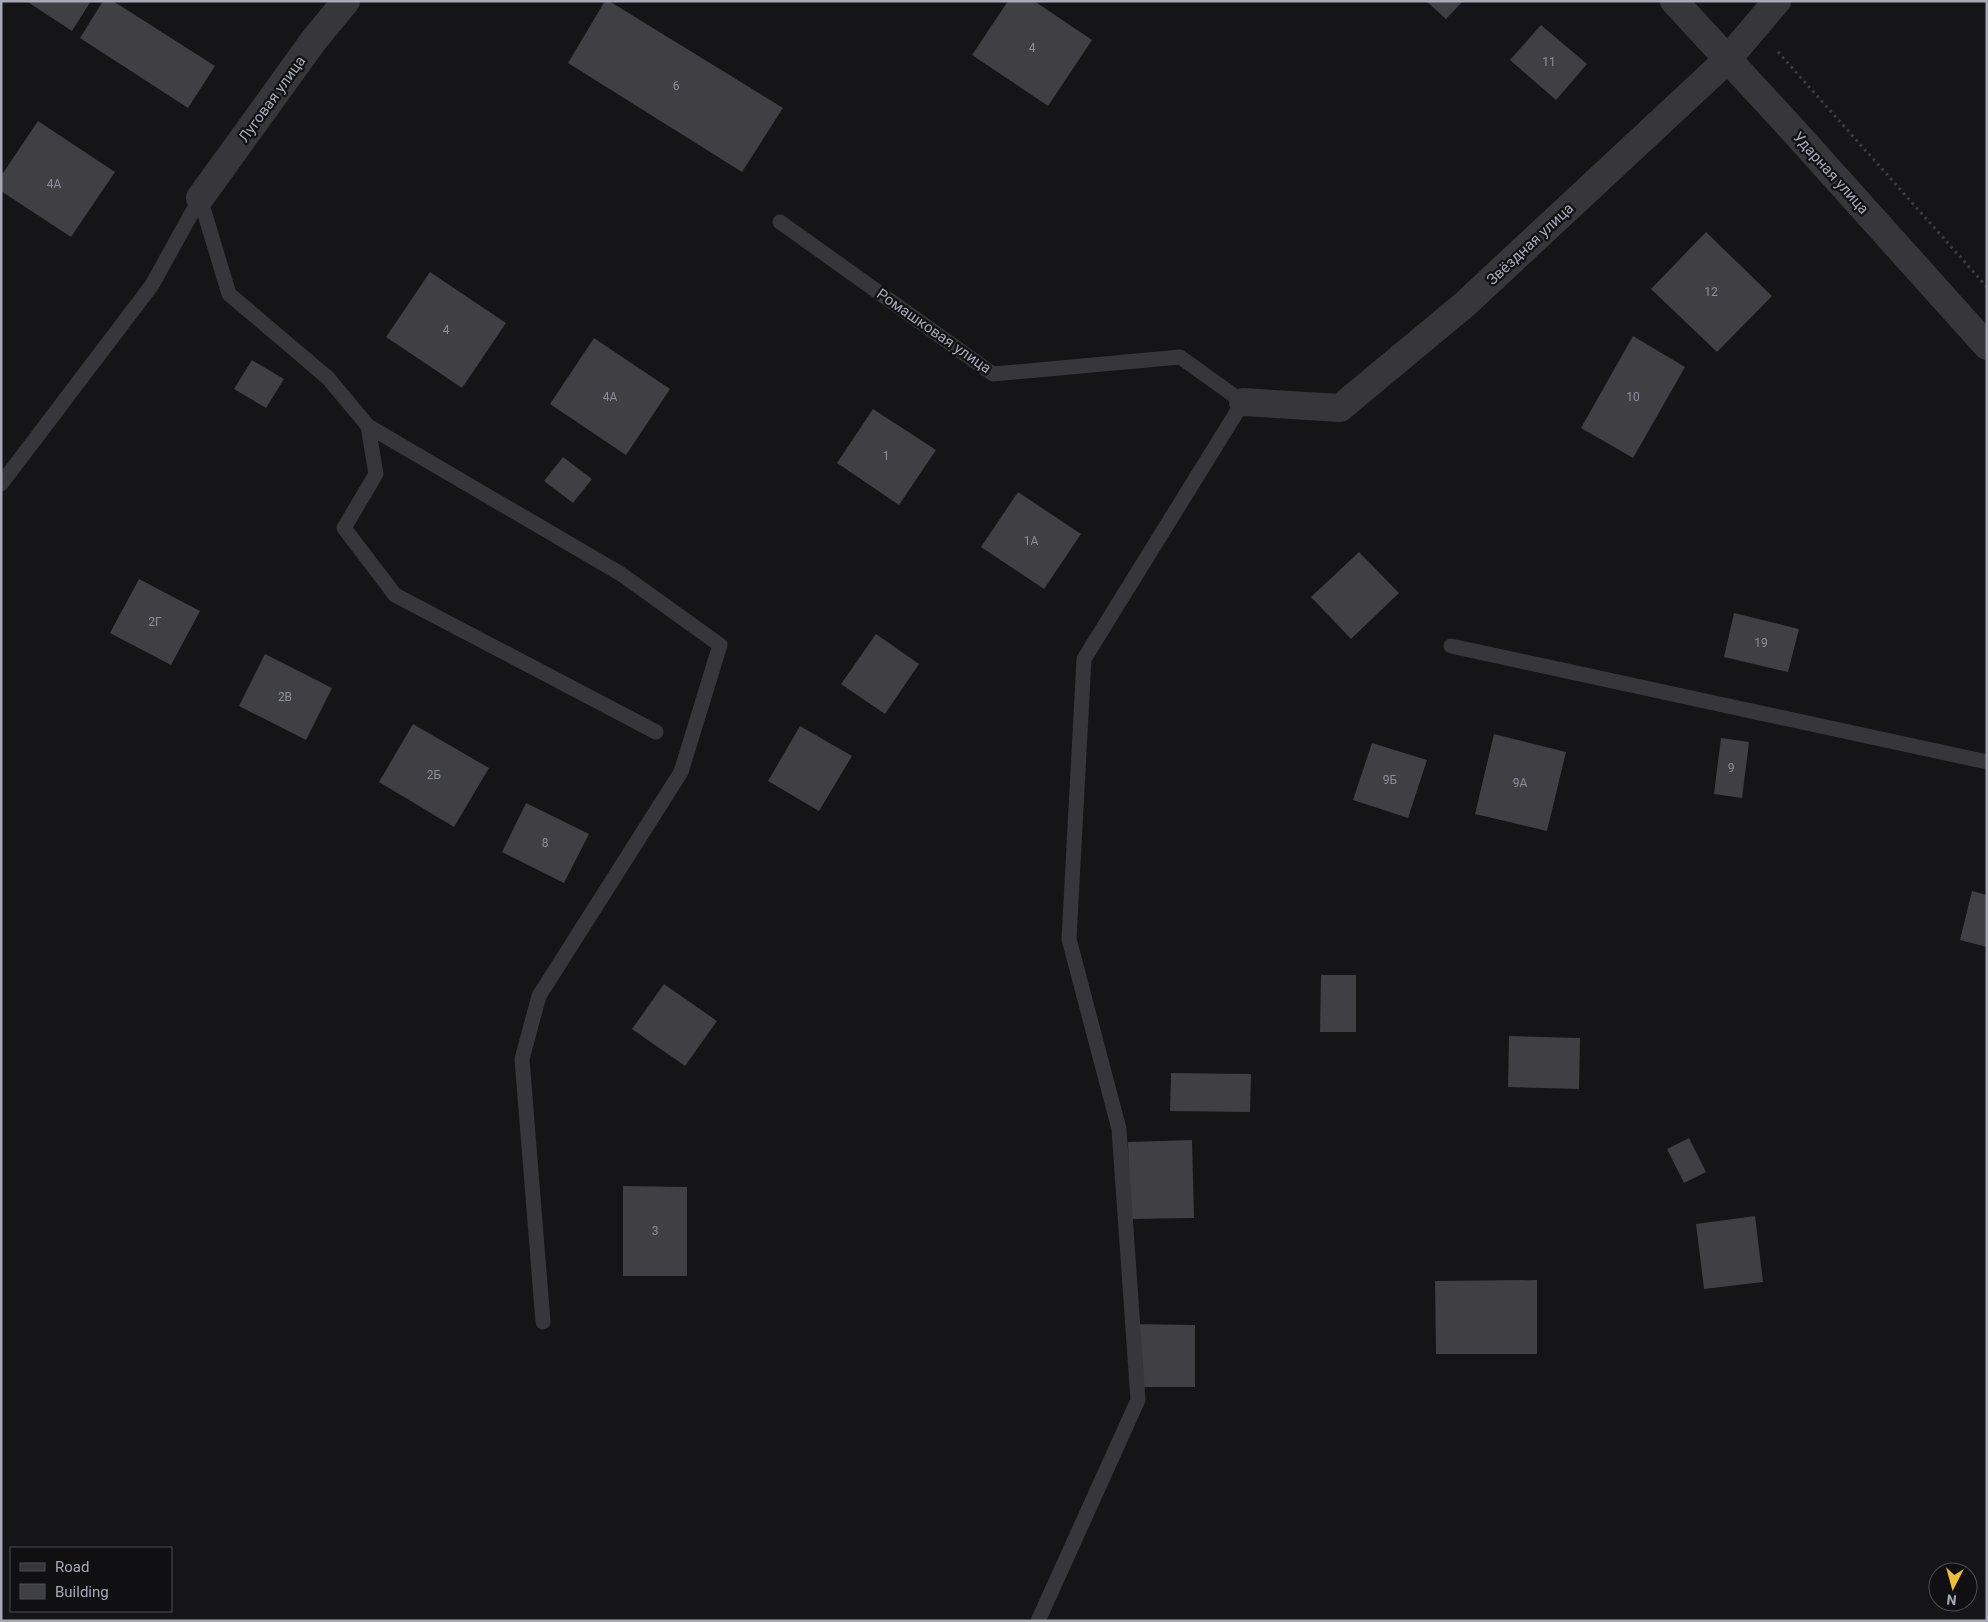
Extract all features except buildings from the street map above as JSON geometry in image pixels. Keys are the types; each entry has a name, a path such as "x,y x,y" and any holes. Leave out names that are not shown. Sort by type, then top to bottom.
{"street":[{"name":"Луговая улица","path":"200,198 314,40 346,1"},
{"name":"Ударная улица","path":"1674,1 1987,346"},
{"name":"Звёздная улица","path":"1243,402 1340,408 1464,305 1727,60 1777,1"}],"lane":[{"path":"200,198 229,294 328,378 368,426 620,574 720,645 681,772 539,996 522,1059 543,1322"},
{"path":"1,484 152,285 200,198"},
{"name":"Ромашковая улица","path":"780,222 993,374 1180,357 1243,402"},
{"path":"1038,1621 1138,1400 1119,1129 1069,939 1084,659 1243,402"},
{"path":"368,426 376,474 344,528 395,595 656,732"},
{"path":"1451,646 1987,762"}],"path":[{"path":"1756,26 1987,287"}]}
